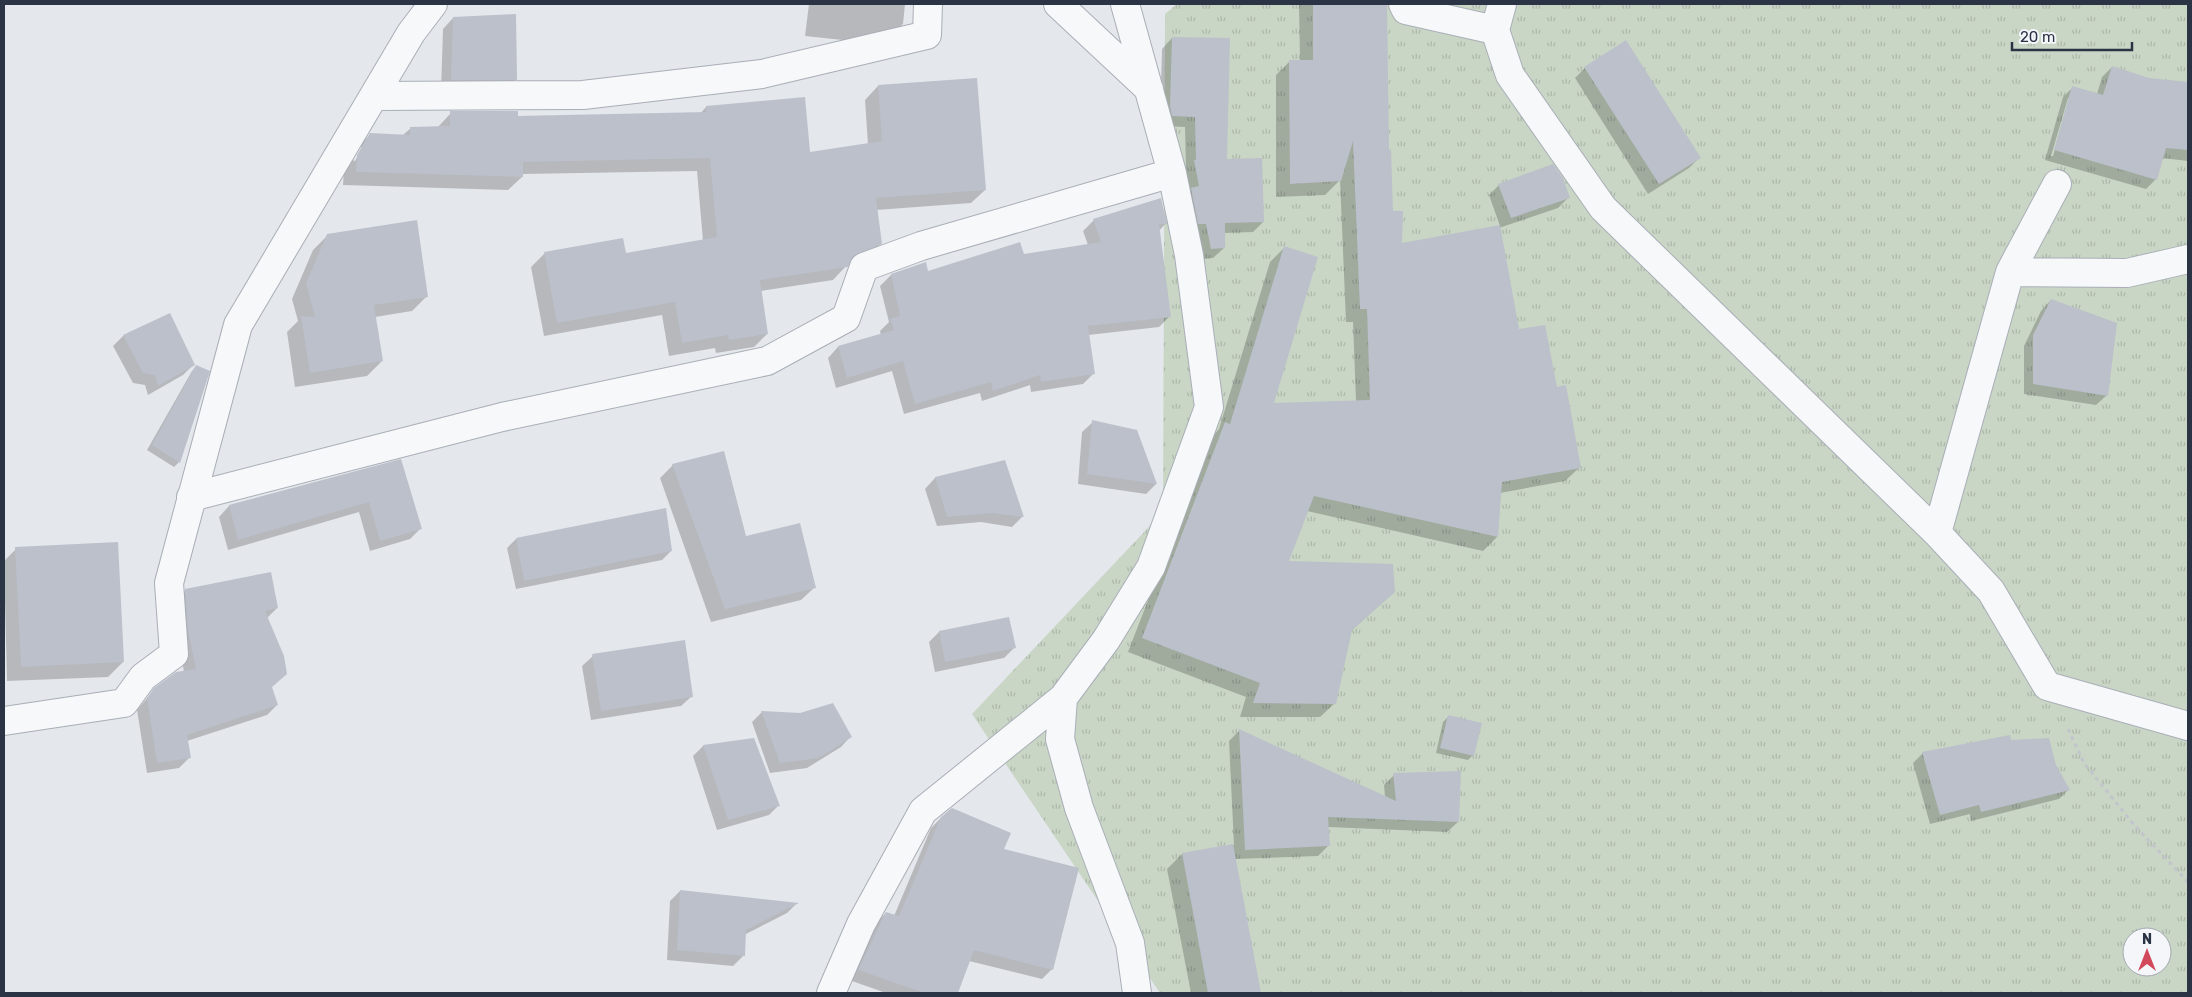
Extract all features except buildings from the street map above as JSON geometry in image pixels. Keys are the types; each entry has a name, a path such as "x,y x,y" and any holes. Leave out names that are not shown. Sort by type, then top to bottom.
{"street":[{"path":"4,721 124,702 143,677 174,654 169,584 238,325 411,33 433,4"},
{"path":"374,96 583,95 762,74 927,35 928,4"},
{"path":"1058,4 1149,89"},
{"path":"831,993 860,924 924,811 1063,698 1106,640 1151,567 1209,407 1189,255 1172,173 1125,4"},
{"path":"1403,4 1406,10 1495,30"},
{"path":"1502,4 1495,30 1510,75 1603,208 1937,533 1991,591 2048,686 2188,726"},
{"path":"191,497 502,417 767,361 846,318 864,266 921,246 1172,173"},
{"path":"1937,533 2010,272 2057,184"},
{"path":"2010,272 2127,272 2188,259"},
{"path":"1063,698 1060,739 1079,808 1130,943 1138,993"}],"path":[{"path":"2048,686 2084,763 2135,826 2188,882"}],"green space":[{"path":"1177,4 2188,4 2188,993 1160,993 972,714 1163,512 1165,14"}]}
